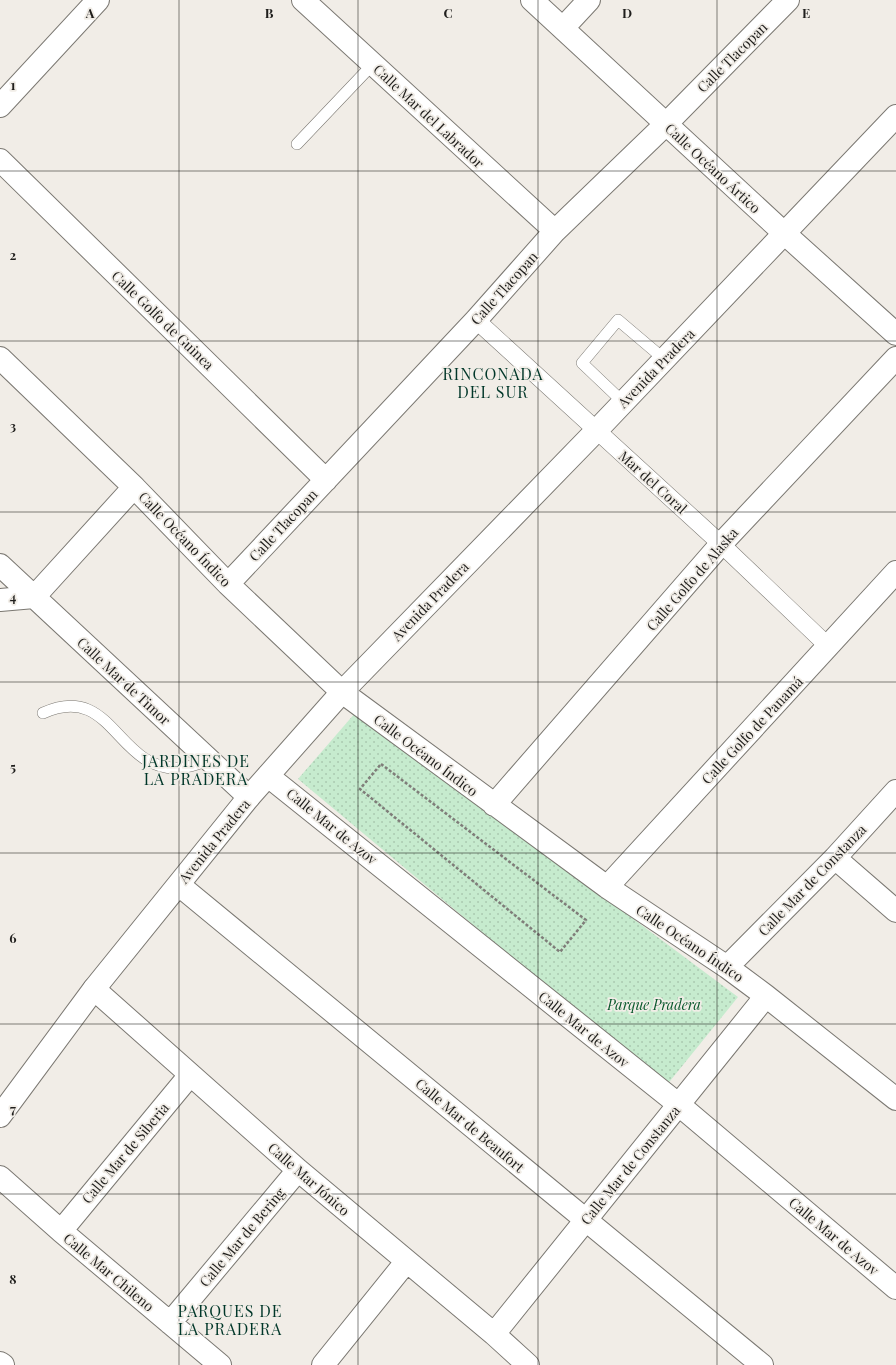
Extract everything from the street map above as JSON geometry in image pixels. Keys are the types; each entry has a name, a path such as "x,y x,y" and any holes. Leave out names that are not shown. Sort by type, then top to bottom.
{"street":[{"path":"0,106 98,0"},
{"name":"Calle Mar del Labrador","path":"303,0 556,231"},
{"name":"Calle Océano Ártico","path":"532,0 784,233 896,334"},
{"path":"563,28 589,0"},
{"name":"Calle Tlacopan","path":"228,584 476,320 556,231 666,124 788,0"},
{"name":"Avenida Pradera","path":"0,1116 94,989 249,797 342,692 596,431 896,116"},
{"name":"Calle Golfo de Guinea","path":"0,160 326,480"},
{"name":"Mar del Coral","path":"476,320 721,544 829,647"},
{"name":"Calle Océano Índico","path":"0,358 134,487 228,584 342,692 607,887 727,967 896,1099"},
{"name":"Calle Golfo de Alaska","path":"494,805 721,544 896,358"},
{"path":"0,600 34,597 134,487"},
{"name":"Calle Mar de Timor","path":"0,565 249,797"},
{"name":"Calle Golfo de Panamá","path":"607,887 829,647 896,572"},
{"name":"Calle Mar de Azov","path":"268,776 678,1104 896,1288"},
{"name":"Calle Mar de Constanza","path":"727,967 835,858 896,791"},
{"path":"835,858 896,911"},
{"name":"Calle Mar de Beaufort","path":"179,885 762,1365"},
{"name":"Calle Mar Jónico","path":"94,989 190,1076 298,1170 406,1262 494,1334 522,1363"},
{"name":"Calle Mar de Constanza","path":"494,1334 584,1220 766,996"},
{"name":"Calle Mar de Siberia","path":"61,1231 190,1076"},
{"name":"Calle Mar de Bering","path":"170,1323 298,1170"},
{"name":"Calle Mar Chileno","path":"0,1177 61,1231 220,1365"},
{"path":"323,1365 406,1262"}],"lane":[{"path":"297,144 373,64"},
{"path":"623,402 582,363 618,320 664,359"},
{"path":"43,712 66,705 79,706 91,711 113,728 133,752 155,764 179,768 208,760"}],"path":[{"path":"381,764 586,920 560,952 360,789 381,764"}],"green space":[{"name":"Parque Pradera","path":"356,712 738,997 666,1086 298,779"}],"district":[{"name":"RINCONADA DEL SUR","path":"493,382"},
{"name":"JARDINES DE LA PRADERA","path":"196,769"},
{"name":"PARQUES DE LA PRADERA","path":"230,1319"}]}
